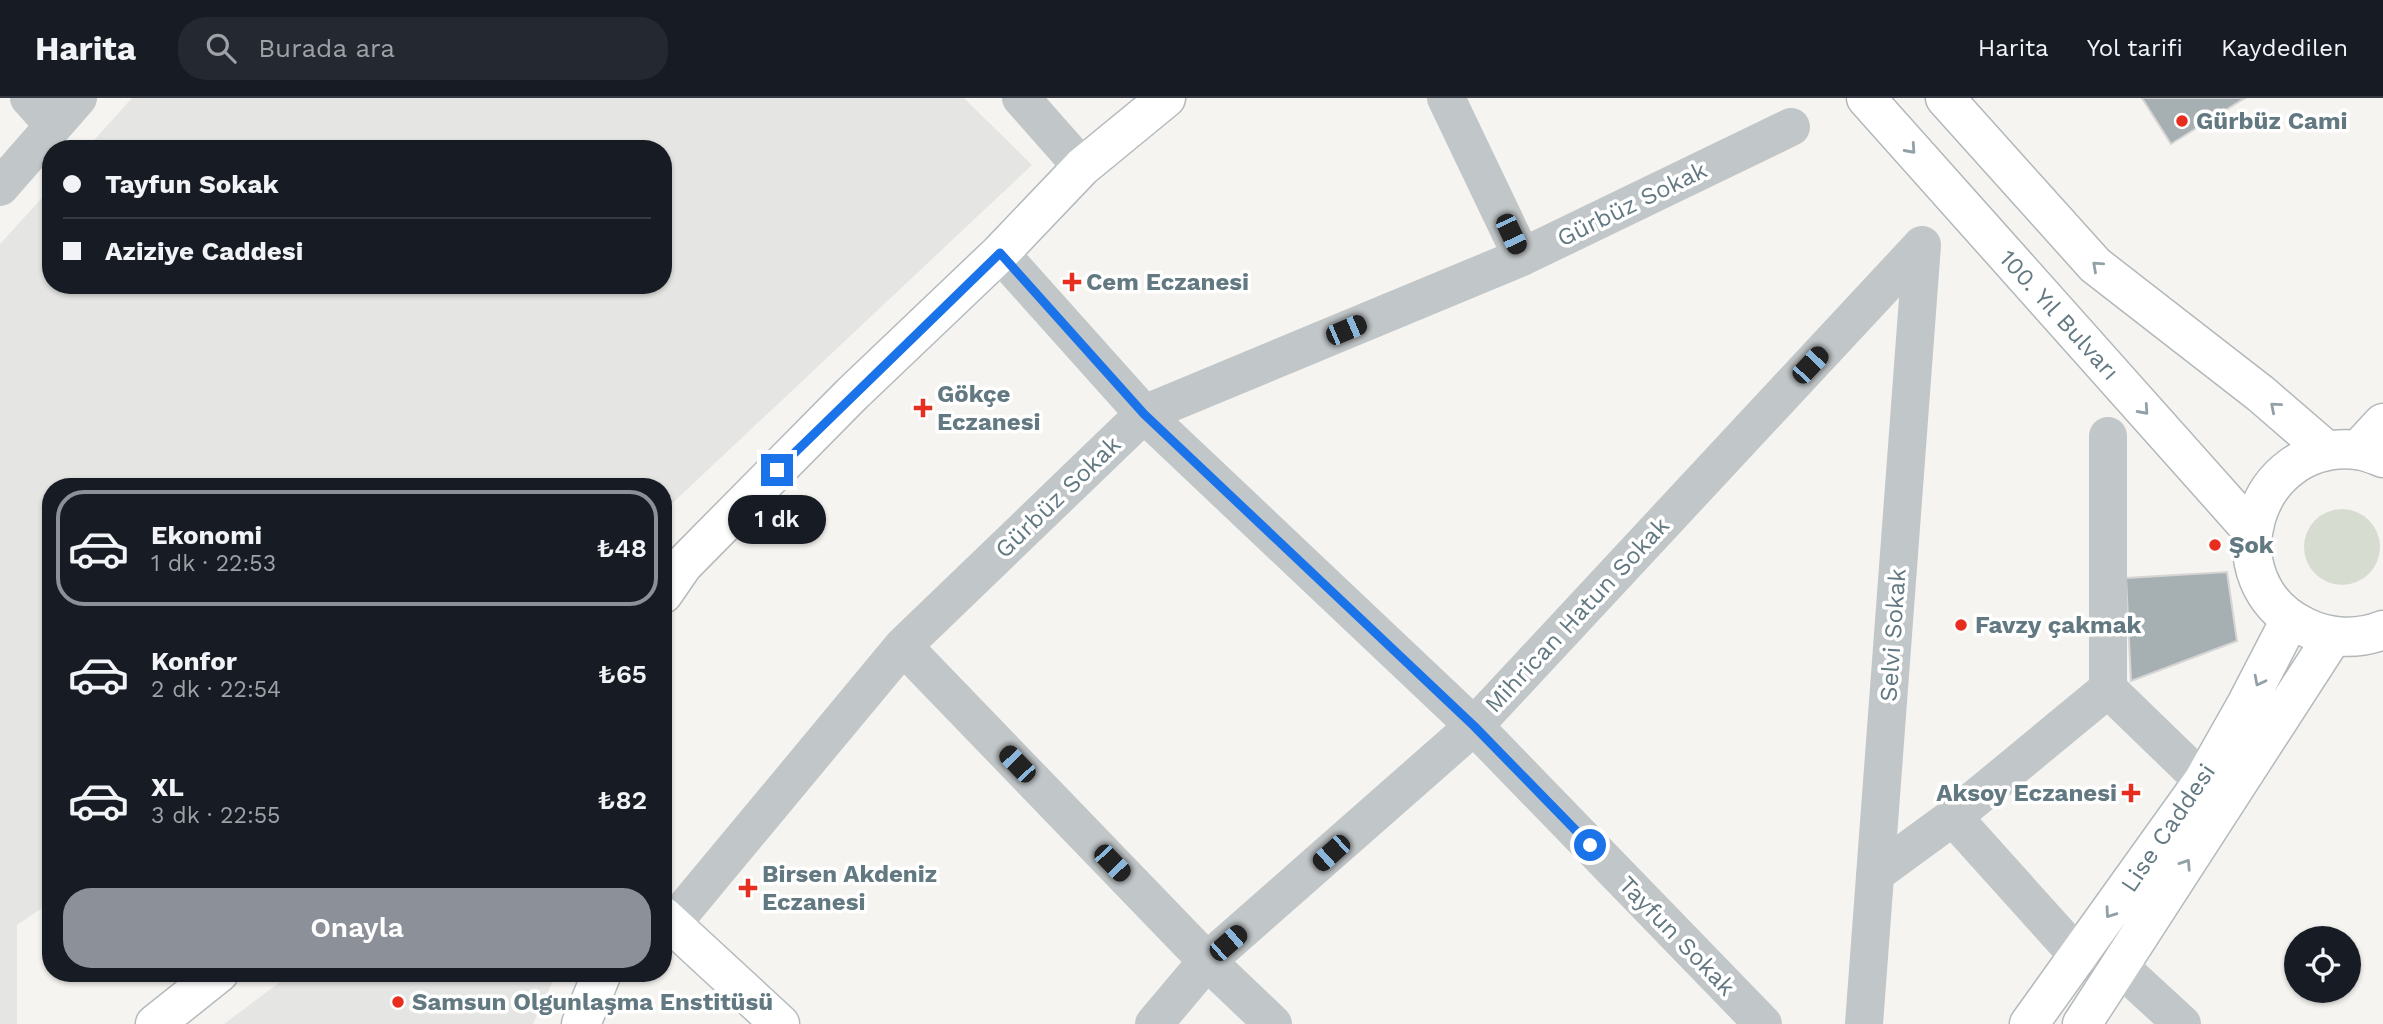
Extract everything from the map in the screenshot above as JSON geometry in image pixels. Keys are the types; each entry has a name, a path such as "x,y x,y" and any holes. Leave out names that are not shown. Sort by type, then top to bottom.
{"main road":[{"path":"672,581 683,565 852,394 1000,253 1082,167 1166,98"},
{"name":"100. Yıl Bulvarı","path":"1866,98 2253,532"},
{"path":"1945,98 2095,265 2261,394 2363,446"},
{"path":"2363,446 2298,462 2274,481 2258,508 2251,539 2255,570 2269,598 2290,620 2319,634 2366,638"},
{"name":"Lise Caddesi","path":"2029,1024 2203,781 2248,703 2290,620"},
{"name":"Lise Caddesi","path":"2082,1024 2120,967 2366,638"},
{"path":"672,924 780,1024"},
{"path":"155,1024 208,982"},
{"path":"581,1024 598,982"}],"street":[{"path":"1021,98 1082,167"},
{"path":"1446,98 1522,257"},
{"path":"0,187 53,107"},
{"name":"Gürbüz Sokak","path":"672,915 903,646 1144,414 1522,257 1791,127"},
{"name":"Mihrican Hatun Sokak","path":"1154,1024 1207,961 1474,726 1922,245"},
{"name":"Selvi Sokak","path":"1864,1024 1922,245"},
{"name":"Tayfun Sokak","path":"1000,253 1144,414 1474,726 1763,1024"},
{"path":"2108,436 2108,689 2203,781"},
{"path":"903,646 1207,961 1273,1024"},
{"path":"1875,874 1953,817 2108,689"},
{"path":"1953,817 2079,957"},
{"path":"2120,967 2182,1024"}],"shaded area":[{"path":"132,98 964,98 1032,165 672,504 672,478 42,478 42,908 17,925 17,1024 0,1024 0,244 42,198 42,294 672,294 672,140 94,140"},
{"path":"2342,509 2357,512 2369,520 2377,532 2380,547 2377,562 2369,574 2357,582 2342,585 2327,582 2315,574 2307,562 2304,547 2307,532 2315,520 2327,512"},
{"name":"Samsun Olgunlaşma Enstitüsü","path":"280,982 553,982 533,1024 224,1024"}],"building":[{"name":"Gürbüz Cami","path":"2142,98 2245,98 2171,144"},
{"path":"2227,572 2237,641 2131,681 2126,578"}],"place":[{"name":"Gürbüz Cami","path":"2182,121"},
{"name":"Cem Eczanesi","path":"1072,282"},
{"name":"Gökçe Eczanesi","path":"923,408"},
{"name":"Şok","path":"2215,545"},
{"name":"Favzy çakmak","path":"1961,625"},
{"name":"Aksoy Eczanesi","path":"2131,793"},
{"name":"Birsen Akdeniz Eczanesi","path":"748,888"},
{"name":"Samsun Olgunlaşma Enstitüsü","path":"398,1002"}],"route":[{"path":"777,470 852,394 1000,253 1144,414 1474,726 1590,845"}]}
